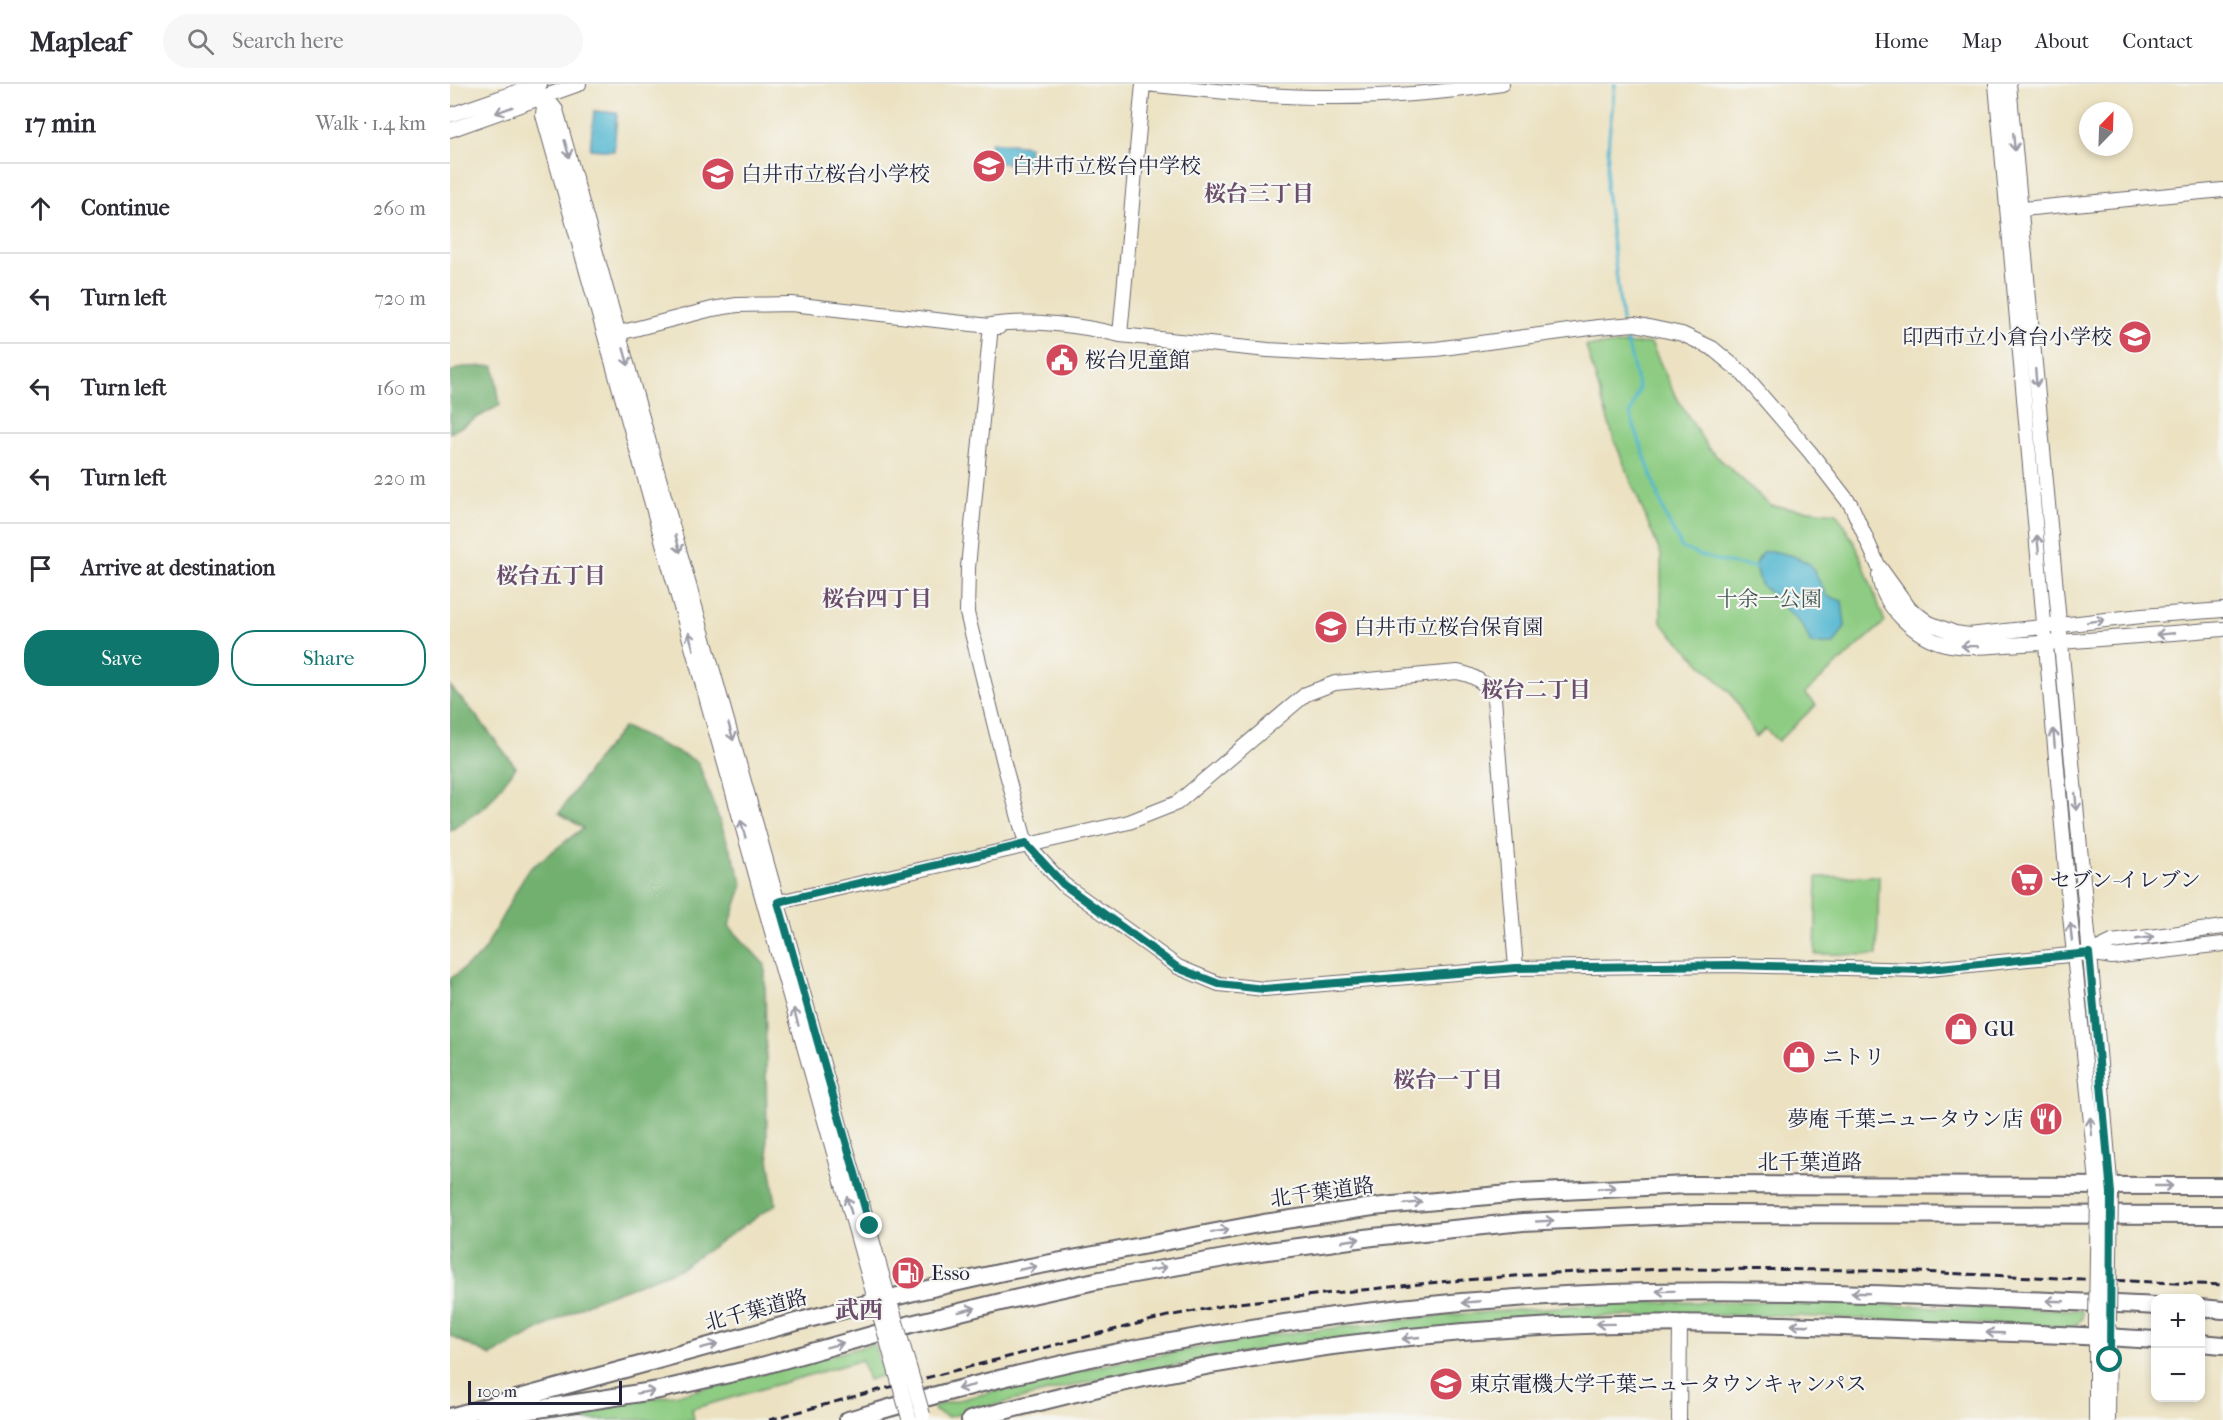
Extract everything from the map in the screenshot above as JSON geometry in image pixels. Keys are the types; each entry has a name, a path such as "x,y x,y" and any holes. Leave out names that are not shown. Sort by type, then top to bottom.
{"highway":[{"name":"北千葉道路","path":"450,1417 1003,1272 1264,1223 1445,1199 1614,1187 1687,1185 2104,1189 2223,1186"},
{"path":"485,1420 525,1411 659,1390 751,1369 911,1324 1100,1280 1253,1253 1373,1237 1523,1222 1701,1214 2223,1215"},
{"path":"848,1420 931,1396 1123,1351 1273,1325 1372,1311 1465,1302 1599,1293 1733,1290 2151,1306"},
{"path":"2205,1308 2223,1310"},
{"path":"970,1420 1088,1390 1193,1369 1376,1341 1490,1330 1585,1324 1680,1323 2103,1328 2151,1339"},
{"path":"2205,1343 2223,1345"}],"street":[{"path":"450,115 543,90 579,84"},
{"path":"1120,335 1144,84 1291,96 1336,97 1421,94 1502,84"},
{"path":"1996,84 2014,210 2060,626 2089,953 2104,1189 2103,1328 2108,1420"},
{"path":"2009,84 2014,210 2046,643 2074,954 2104,1189"},
{"path":"450,130 543,90"},
{"path":"543,90 556,110 619,333 771,903"},
{"path":"543,90 543,114 917,1418"},
{"path":"2014,210 2223,190"},
{"path":"619,333 712,309 766,303 991,325 1013,322 1097,329 1120,335 1268,350 1341,354 1436,349 1635,324 1682,334 1712,348 1742,373 1810,452 1851,506 1878,566 1909,608 1919,617 1941,628 1968,635 2142,616 2223,610"},
{"path":"991,325 969,556 967,613 1026,844 1063,884 1178,968 1219,984 1264,989 1516,968 1728,965 1920,970 2074,954 2089,953 2112,957 2223,944"},
{"path":"1878,566 1880,579 1889,601 1908,624 1931,639 1946,644 1968,647 2061,643 2223,629"},
{"path":"771,903 1129,822 1177,803 1306,694 1335,683 1458,672 1468,674 1484,683 1494,698 1516,968"},
{"path":"2089,953 2112,942 2223,927"},
{"path":"1679,1420 1680,1323"},
{"path":"2096,1420 2103,1328"}],"green space":[{"name":"十余一公園","path":"1651,343 1675,395 1708,448 1771,506 1837,513 1857,548 1885,622 1805,693 1816,705 1778,741 1765,729 1756,737 1732,695 1661,623 1661,555 1613,437 1586,346"},
{"path":"494,366 500,405 450,433 450,372 463,367"},
{"path":"450,686 516,767 487,805 450,831"},
{"path":"624,727 698,762 743,884 729,926 765,965 767,1145 776,1204 679,1269 588,1303 491,1356 450,1336 450,979 482,954 527,871 583,828 559,813 596,760"},
{"path":"1879,876 1877,955 1815,954 1817,877"},
{"path":"1771,1301 2082,1310 2082,1318 2073,1328 1769,1315 1612,1316 1263,1350 1096,1380 948,1417 935,1411 934,1406 1094,1367 1263,1336 1449,1315 1614,1303"},
{"path":"874,1344 884,1375 868,1380 862,1360 692,1409 694,1420 527,1420 685,1393"}],"water":[{"path":"594,111 617,113 614,151 590,149"},
{"path":"991,142 1029,146 1027,165 989,162"},
{"path":"1772,551 1793,556 1810,564 1827,596 1842,601 1845,626 1834,644 1811,644 1803,626 1761,584 1755,563 1762,552"}],"waterway":[{"path":"1615,84 1606,189 1622,321"},
{"path":"1624,330 1639,389 1630,414 1665,515 1682,548 1718,561 1756,567"}],"railway":[{"path":"769,1420 1168,1316 1237,1303 1439,1282 1553,1273 1670,1269 1870,1270 2223,1285"}],"place":[{"name":"白井市立桜台中学校","path":"989,166"},
{"name":"白井市立桜台小学校","path":"718,174"},
{"name":"印西市立小倉台小学校","path":"2135,337"},
{"name":"桜台児童館","path":"1062,360"},
{"name":"白井市立桜台保育園","path":"1331,627"},
{"name":"セブン-イレブン","path":"2027,880"},
{"name":"GU","path":"1961,1029"},
{"name":"ニトリ","path":"1799,1057"},
{"name":"夢庵 千葉ニュータウン店","path":"2046,1119"},
{"name":"Esso","path":"908,1273"},
{"name":"東京電機大学千葉ニュータウンキャンパス","path":"1446,1384"}],"district":[{"name":"桜台三丁目","path":"1259,193"},
{"name":"桜台五丁目","path":"551,575"},
{"name":"桜台四丁目","path":"877,598"},
{"name":"桜台二丁目","path":"1536,689"},
{"name":"桜台一丁目","path":"1448,1079"},
{"name":"武西","path":"859,1310"}],"route":[{"path":"870,1226 778,902 1026,844 1063,884 1178,968 1219,984 1243,988 1264,989 1516,968 1728,965 1920,970 2089,953 2111,1193 2110,1360"}]}
